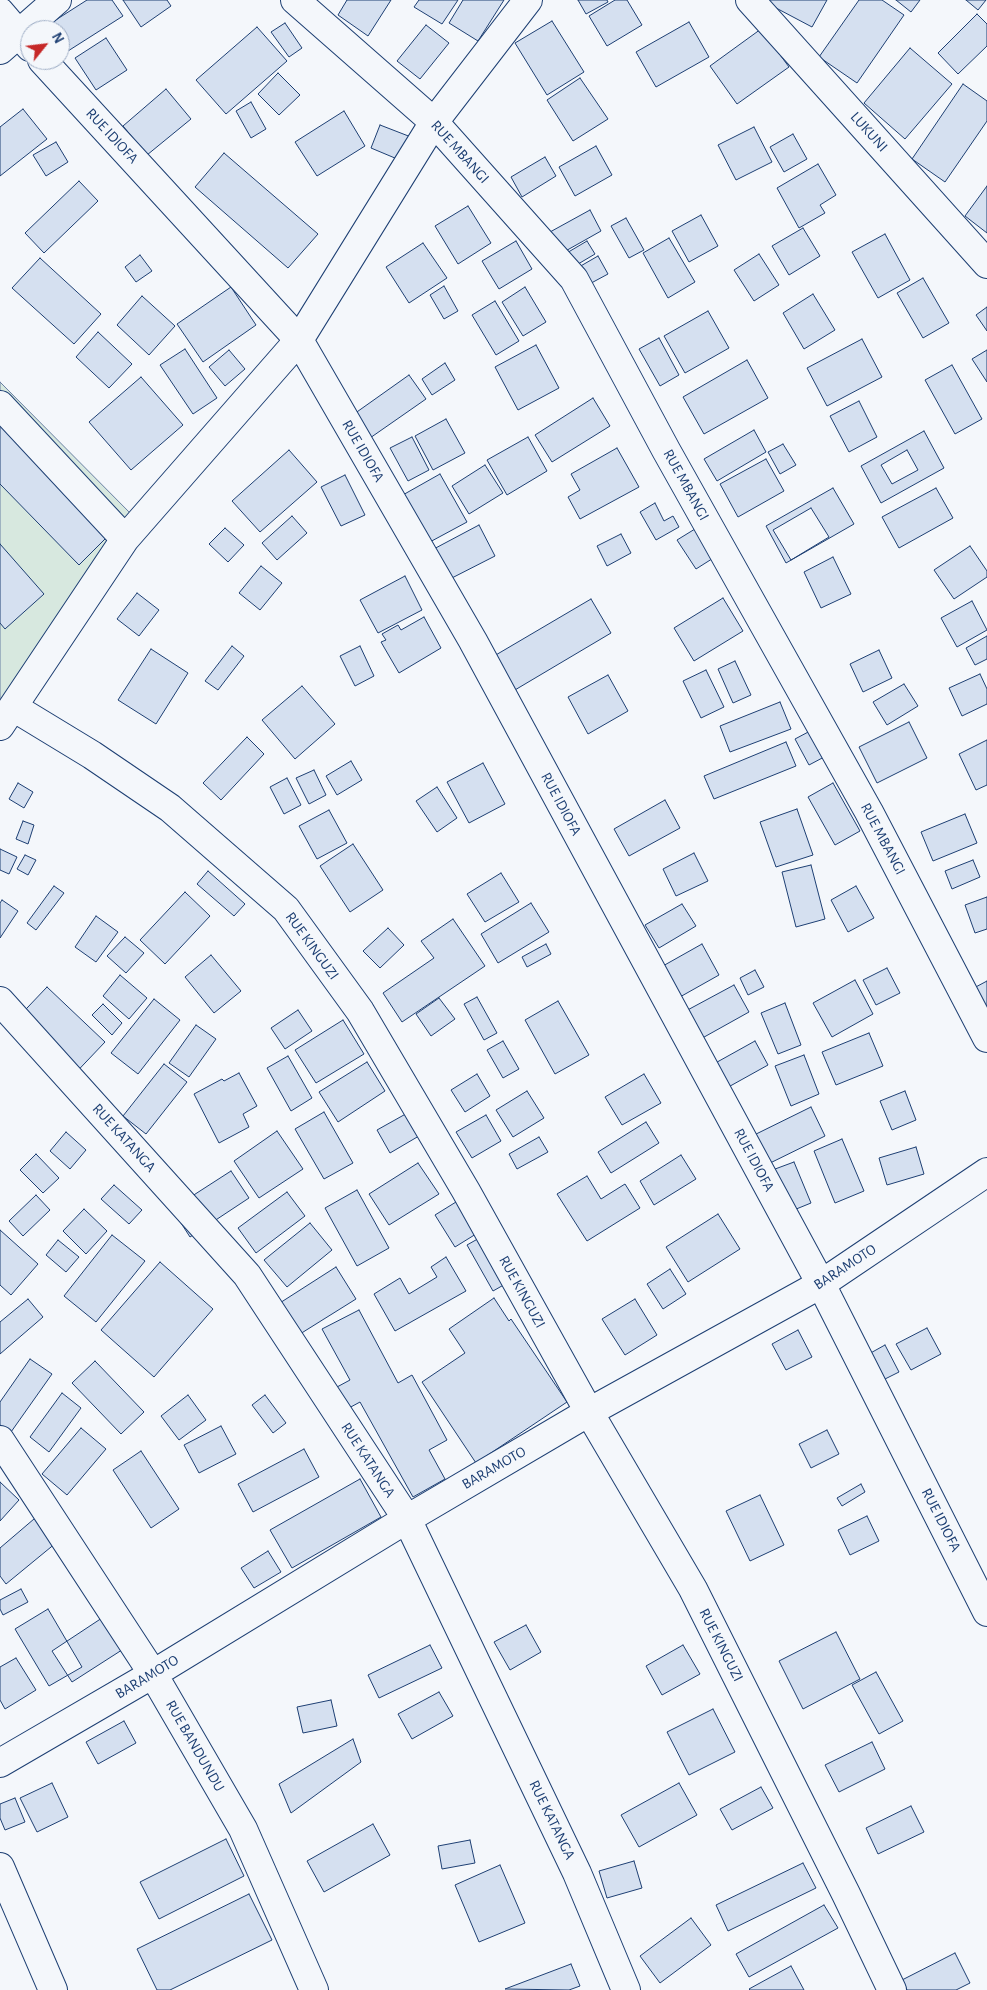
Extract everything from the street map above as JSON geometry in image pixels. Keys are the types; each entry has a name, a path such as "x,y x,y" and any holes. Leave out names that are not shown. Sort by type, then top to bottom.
{"street":[{"path":"0,12 16,43 58,0"},
{"name":"RUE MBANGI","path":"295,0 434,122 574,279 666,450 869,812 987,1038"},
{"path":"7,717 125,539 299,340 434,122 528,0"},
{"name":"LUKUNI","path":"750,0 987,264"},
{"name":"RUE IDIOFA","path":"51,70 299,340 473,641 822,1284 987,1612"},
{"path":"0,405 125,539"},
{"name":"RUE KINGUZI","path":"7,717 92,755 170,808 286,909 360,1011 466,1191 589,1412 693,1589 892,1990"},
{"name":"RUE KATANGA","path":"0,1001 247,1275 406,1518 577,1873 626,1990"},
{"name":"BARAMOTO","path":"0,1763 153,1674 406,1518 589,1412 822,1284 987,1172"},
{"name":"RUE BANDUNDU","path":"0,1440 153,1674 243,1829 314,1990"},
{"path":"0,1867 53,1990"}],"shaded area":[{"path":"0,382 137,520 0,722"}],"building":[{"path":"87,0 112,0 123,16 70,50 70,20 56,20"},
{"path":"123,0 167,0 171,6 141,27"},
{"path":"347,0 391,0 368,36 338,15"},
{"path":"419,0 458,0 442,24 414,7"},
{"path":"463,0 504,0 478,41 449,23"},
{"path":"578,0 607,0 608,2 586,14"},
{"path":"615,0 627,0 642,25 607,46 589,16"},
{"path":"761,0 827,0 812,27"},
{"path":"859,0 882,0 904,15 857,83 819,57"},
{"path":"896,0 920,0 911,12"},
{"path":"966,0 986,0 978,10"},
{"path":"977,14 987,24 987,46 958,74 938,53"},
{"path":"552,21 584,72 547,95 515,43"},
{"path":"689,22 709,57 656,87 636,52"},
{"path":"285,23 302,48 289,57 271,32"},
{"path":"426,25 449,43 420,79 397,61"},
{"path":"257,27 287,61 226,114 196,80"},
{"path":"761,29 789,67 737,104 710,66"},
{"path":"106,38 127,70 96,90 75,58"},
{"path":"910,48 952,84 905,139 864,103"},
{"path":"278,73 300,95 279,115 258,94"},
{"path":"580,78 608,119 573,141 547,100"},
{"path":"963,84 987,101 987,121 945,182 912,159"},
{"path":"166,89 191,119 147,155 123,126"},
{"path":"251,102 266,129 251,138 236,111"},
{"path":"23,109 47,139 0,176 0,127"},
{"path":"344,111 365,146 317,176 295,142"},
{"path":"380,125 411,137 402,161 371,148"},
{"path":"754,127 772,162 736,180 718,145"},
{"path":"793,134 807,159 784,172 770,147"},
{"path":"56,142 68,162 46,176 33,155"},
{"path":"596,146 612,175 575,196 559,167"},
{"path":"224,153 318,234 288,268 195,187"},
{"path":"545,157 556,176 522,197 511,177"},
{"path":"818,164 836,195 820,205 825,213 799,228 777,188"},
{"path":"79,181 98,201 44,253 25,233"},
{"path":"987,186 987,233 965,216"},
{"path":"468,206 491,243 458,264 435,226"},
{"path":"590,210 601,231 562,253 550,232"},
{"path":"701,215 718,246 689,262 672,231"},
{"path":"626,218 644,250 629,258 611,226"},
{"path":"803,228 820,256 789,275 772,246"},
{"path":"885,234 910,280 878,298 852,252"},
{"path":"669,238 695,282 668,298 643,253"},
{"path":"516,241 532,269 499,289 482,261"},
{"path":"587,241 595,254 568,270 560,257"},
{"path":"423,243 447,278 409,303 386,267"},
{"path":"759,254 779,285 754,301 734,270"},
{"path":"140,255 152,271 136,282 125,267"},
{"path":"598,256 608,274 582,288 572,271"},
{"path":"40,258 101,314 74,344 12,288"},
{"path":"923,278 949,323 923,338 897,293"},
{"path":"444,286 458,311 444,319 430,295"},
{"path":"231,287 256,325 203,362 177,324"},
{"path":"525,287 546,322 523,336 502,302"},
{"path":"813,294 835,330 804,349 783,313"},
{"path":"142,296 175,326 149,355 117,325"},
{"path":"495,301 519,341 496,355 472,315"},
{"path":"987,307 987,331 976,315"},
{"path":"708,311 729,348 685,373 664,336"},
{"path":"98,332 132,364 109,388 76,357"},
{"path":"659,338 679,375 660,386 639,349"},
{"path":"862,339 882,377 827,406 807,368"},
{"path":"536,345 559,388 518,410 495,367"},
{"path":"185,349 217,398 193,414 160,365"},
{"path":"229,350 245,369 225,386 209,367"},
{"path":"987,350 987,382 972,359"},
{"path":"747,360 768,398 704,434 683,397"},
{"path":"445,363 455,380 432,395 422,379"},
{"path":"952,365 982,419 955,434 925,380"},
{"path":"409,375 426,399 370,438 354,414"},
{"path":"141,377 183,425 131,470 89,422"},
{"path":"593,398 610,426 552,462 535,435"},
{"path":"859,401 877,437 849,452 830,416"},
{"path":"0,415 114,530 79,565 0,484"},
{"path":"446,419 465,453 433,470 415,436"},
{"path":"754,430 766,452 717,481 704,459"},
{"path":"924,431 944,468 881,503 861,466"},
{"path":"412,437 429,470 408,481 390,448"},
{"path":"528,437 547,471 507,495 487,460"},
{"path":"783,444 796,465 780,474 768,452"},
{"path":"617,448 639,487 580,519 568,497 580,490 571,474"},
{"path":"289,450 317,482 260,532 232,501"},
{"path":"907,450 918,470 892,484 881,465"},
{"path":"766,459 784,491 738,517 720,484"},
{"path":"485,465 503,493 469,514 452,486"},
{"path":"440,474 467,522 428,543 401,496"},
{"path":"345,475 365,515 341,526 321,487"},
{"path":"833,488 854,524 786,563 766,526"},
{"path":"936,488 953,518 899,548 882,517"},
{"path":"655,503 664,521 673,516 679,527 656,540 640,512"},
{"path":"811,508 829,537 791,560 773,530"},
{"path":"292,516 307,533 277,560 262,543"},
{"path":"708,521 726,550 696,569 677,540"},
{"path":"479,525 495,556 446,581 430,551"},
{"path":"225,528 244,545 228,562 209,544"},
{"path":"621,534 631,553 607,566 597,546"},
{"path":"0,544 44,594 5,629 0,623"},
{"path":"970,546 987,571 987,577 954,599 934,570"},
{"path":"833,557 851,594 821,608 804,572"},
{"path":"261,566 282,583 260,610 239,593"},
{"path":"405,576 422,610 378,633 360,600"},
{"path":"137,593 159,610 139,636 117,619"},
{"path":"723,598 743,631 694,661 674,628"},
{"path":"591,599 611,633 493,703 472,669"},
{"path":"972,601 987,630 957,647 941,618"},
{"path":"424,617 441,648 399,673 381,642 386,640 382,634 398,625 401,630"},
{"path":"987,636 987,659 975,665 966,648"},
{"path":"232,646 244,656 218,690 205,681"},
{"path":"360,646 374,676 355,686 340,656"},
{"path":"151,649 188,673 156,724 118,700"},
{"path":"879,650 892,678 863,692 850,664"},
{"path":"735,661 751,695 733,703 718,669"},
{"path":"706,670 724,707 701,718 683,681"},
{"path":"980,674 987,689 987,704 962,716 949,688"},
{"path":"608,675 628,711 588,734 568,697"},
{"path":"904,684 918,706 887,725 873,702"},
{"path":"302,686 335,724 295,759 262,720"},
{"path":"780,702 791,729 730,752 720,726"},
{"path":"909,722 927,758 877,783 859,747"},
{"path":"812,730 826,756 809,765 795,739"},
{"path":"247,737 264,754 221,800 203,783"},
{"path":"987,740 987,785 976,790 959,754"},
{"path":"786,742 796,766 714,799 704,776"},
{"path":"351,761 362,780 337,795 326,776"},
{"path":"483,763 505,804 469,823 447,782"},
{"path":"314,770 326,795 309,804 296,778"},
{"path":"287,778 301,805 284,814 270,787"},
{"path":"18,783 33,792 24,808 9,799"},
{"path":"833,783 860,831 835,845 808,797"},
{"path":"437,787 457,818 437,832 416,801"},
{"path":"665,800 680,828 629,856 614,829"},
{"path":"797,809 813,855 776,867 760,822"},
{"path":"329,810 347,843 317,859 299,826"},
{"path":"965,814 977,843 933,861 921,832"},
{"path":"23,821 34,825 28,844 16,839"},
{"path":"353,844 383,890 350,912 320,866"},
{"path":"0,849 17,857 9,874 0,870"},
{"path":"694,853 708,881 676,896 663,869"},
{"path":"25,855 36,860 28,875 17,869"},
{"path":"973,860 980,877 952,889 945,871"},
{"path":"811,865 825,919 796,927 782,872"},
{"path":"208,871 245,904 234,916 197,884"},
{"path":"501,873 519,902 485,922 467,894"},
{"path":"54,886 64,893 36,930 27,923"},
{"path":"856,886 874,918 848,932 831,900"},
{"path":"185,892 210,916 165,964 140,940"},
{"path":"987,897 987,929 975,933 965,905"},
{"path":"2,900 18,911 0,938 0,903"},
{"path":"531,903 549,932 498,963 481,934"},
{"path":"682,904 696,926 659,948 645,925"},
{"path":"96,916 118,932 96,962 75,947"},
{"path":"453,919 485,966 402,1022 383,993 434,958 421,941"},
{"path":"388,928 404,945 380,968 363,951"},
{"path":"125,937 144,953 126,973 107,956"},
{"path":"546,944 551,954 527,967 522,957"},
{"path":"702,944 719,975 671,1002 654,971"},
{"path":"211,955 241,991 214,1013 185,977"},
{"path":"887,968 900,993 876,1005 863,980"},
{"path":"755,970 764,987 748,995 740,978"},
{"path":"120,975 147,998 129,1019 103,996"},
{"path":"855,980 873,1014 832,1037 813,1003"},
{"path":"987,981 987,1016 972,989"},
{"path":"734,985 749,1012 697,1041 682,1013"},
{"path":"47,987 105,1042 66,1083 8,1028"},
{"path":"477,997 497,1033 484,1040 464,1004"},
{"path":"439,998 455,1019 431,1036 416,1014"},
{"path":"154,999 180,1020 138,1074 111,1053"},
{"path":"558,1001 589,1055 555,1074 525,1020"},
{"path":"785,1003 801,1045 778,1054 761,1013"},
{"path":"103,1004 122,1023 112,1035 92,1015"},
{"path":"298,1010 312,1031 285,1049 271,1028"},
{"path":"343,1020 364,1054 316,1083 295,1050"},
{"path":"196,1025 216,1039 189,1077 169,1063"},
{"path":"869,1033 883,1066 836,1085 822,1052"},
{"path":"503,1041 519,1069 503,1078 487,1050"},
{"path":"755,1041 768,1065 723,1090 710,1066"},
{"path":"804,1055 819,1094 791,1106 775,1066"},
{"path":"288,1056 312,1098 291,1111 267,1068"},
{"path":"367,1062 385,1091 338,1122 319,1092"},
{"path":"164,1064 187,1082 146,1134 123,1116"},
{"path":"239,1073 257,1106 243,1114 249,1127 219,1143 194,1094 222,1079 224,1081"},
{"path":"477,1074 490,1096 465,1112 451,1090"},
{"path":"644,1074 661,1103 622,1125 605,1097"},
{"path":"527,1091 544,1118 513,1137 496,1110"},
{"path":"905,1091 916,1120 892,1130 880,1101"},
{"path":"811,1107 825,1136 760,1168 746,1139"},
{"path":"411,1111 424,1133 390,1153 377,1130"},
{"path":"324,1112 353,1163 324,1179 295,1129"},
{"path":"486,1115 501,1141 472,1158 456,1132"},
{"path":"646,1122 659,1143 611,1173 598,1152"},
{"path":"277,1131 303,1169 259,1198 234,1161"},
{"path":"66,1132 86,1150 70,1169 50,1151"},
{"path":"539,1137 548,1152 517,1169 509,1154"},
{"path":"842,1139 864,1191 835,1203 814,1151"},
{"path":"916,1147 924,1174 887,1185 879,1158"},
{"path":"36,1154 59,1178 43,1193 20,1170"},
{"path":"681,1155 696,1179 654,1205 640,1181"},
{"path":"794,1162 811,1203 784,1214 767,1172"},
{"path":"418,1163 439,1194 389,1225 369,1194"},
{"path":"231,1171 249,1198 190,1237 172,1209"},
{"path":"587,1176 601,1199 625,1184 640,1208 587,1241 557,1194"},
{"path":"114,1185 142,1210 129,1224 101,1199"},
{"path":"357,1190 389,1248 357,1266 325,1208"},
{"path":"287,1192 305,1216 256,1253 238,1228"},
{"path":"36,1195 50,1210 23,1236 9,1221"},
{"path":"456,1202 476,1234 455,1247 435,1215"},
{"path":"84,1209 107,1231 86,1254 63,1231"},
{"path":"718,1214 740,1249 688,1282 666,1247"},
{"path":"310,1223 332,1250 287,1287 264,1260"},
{"path":"497,1228 523,1274 493,1291 467,1245"},
{"path":"0,1230 38,1264 11,1295 0,1285"},
{"path":"112,1235 145,1261 96,1322 64,1296"},
{"path":"58,1240 79,1257 66,1272 46,1255"},
{"path":"446,1257 466,1291 395,1331 374,1294 400,1278 409,1294 437,1277 431,1267"},
{"path":"160,1262 213,1309 154,1377 101,1330"},
{"path":"336,1267 356,1299 292,1339 272,1308"},
{"path":"670,1269 686,1294 663,1309 647,1284"},
{"path":"494,1298 509,1321 511,1319 567,1402 476,1463 422,1382 465,1353 449,1329"},
{"path":"28,1299 43,1317 0,1354 0,1322"},
{"path":"635,1299 657,1335 625,1355 602,1319"},
{"path":"359,1310 398,1383 412,1375 447,1440 429,1450 445,1479 413,1497 360,1402 336,1415 324,1394 350,1380 322,1329"},
{"path":"927,1328 941,1354 911,1370 896,1344"},
{"path":"798,1330 812,1357 786,1370 772,1344"},
{"path":"885,1345 899,1372 881,1381 867,1355"},
{"path":"30,1359 52,1374 11,1432 0,1425 0,1402"},
{"path":"95,1361 144,1412 121,1434 72,1383"},
{"path":"62,1393 81,1408 49,1452 30,1437"},
{"path":"188,1395 206,1420 179,1440 161,1416"},
{"path":"265,1395 286,1423 273,1433 252,1405"},
{"path":"221,1426 236,1454 199,1473 184,1445"},
{"path":"81,1428 106,1449 67,1495 42,1474"},
{"path":"827,1430 839,1454 811,1468 799,1444"},
{"path":"304,1449 319,1477 253,1512 238,1484"},
{"path":"141,1451 179,1509 151,1528 113,1470"},
{"path":"360,1479 381,1517 292,1568 270,1530"},
{"path":"0,1482 19,1500 0,1521"},
{"path":"861,1484 865,1492 842,1506 837,1498"},
{"path":"760,1495 784,1545 750,1561 726,1511"},
{"path":"41,1513 62,1538 6,1584 0,1576 0,1548"},
{"path":"867,1516 879,1541 850,1555 838,1530"},
{"path":"268,1551 281,1572 254,1588 241,1568"},
{"path":"21,1589 28,1602 3,1615 0,1609 0,1600"},
{"path":"48,1609 82,1667 49,1686 15,1629"},
{"path":"105,1616 125,1648 72,1682 52,1651"},
{"path":"526,1625 541,1652 510,1670 494,1642"},
{"path":"836,1632 860,1679 803,1709 779,1661"},
{"path":"430,1645 442,1668 379,1698 368,1675"},
{"path":"683,1645 700,1674 662,1695 646,1666"},
{"path":"16,1658 36,1690 5,1709 0,1700 0,1667"},
{"path":"876,1672 903,1721 879,1734 852,1685"},
{"path":"439,1692 453,1716 412,1739 398,1714"},
{"path":"331,1700 337,1726 303,1733 297,1707"},
{"path":"713,1709 735,1752 689,1775 667,1732"},
{"path":"124,1721 136,1743 98,1764 86,1742"},
{"path":"353,1739 361,1762 291,1813 279,1784"},
{"path":"872,1742 885,1769 839,1792 825,1765"},
{"path":"52,1783 68,1817 37,1832 20,1798"},
{"path":"679,1783 697,1815 639,1847 621,1815"},
{"path":"761,1787 773,1808 732,1830 720,1809"},
{"path":"15,1798 25,1822 5,1830 0,1818 0,1804"},
{"path":"911,1806 924,1832 878,1854 866,1828"},
{"path":"373,1824 390,1855 324,1892 307,1861"},
{"path":"226,1839 244,1876 159,1919 140,1882"},
{"path":"470,1840 475,1863 442,1869 438,1846"},
{"path":"634,1861 642,1888 607,1898 599,1871"},
{"path":"803,1863 816,1888 728,1931 716,1905"},
{"path":"500,1865 525,1923 479,1942 455,1885"},
{"path":"249,1894 272,1940 170,1990 157,1990 137,1949"},
{"path":"824,1905 838,1928 749,1977 736,1954"},
{"path":"691,1918 711,1945 660,1983 640,1956"},
{"path":"955,1953 970,1983 956,1990 907,1990 902,1980"},
{"path":"571,1964 580,1986 569,1990 505,1989"},
{"path":"791,1966 804,1990 749,1989"}]}
